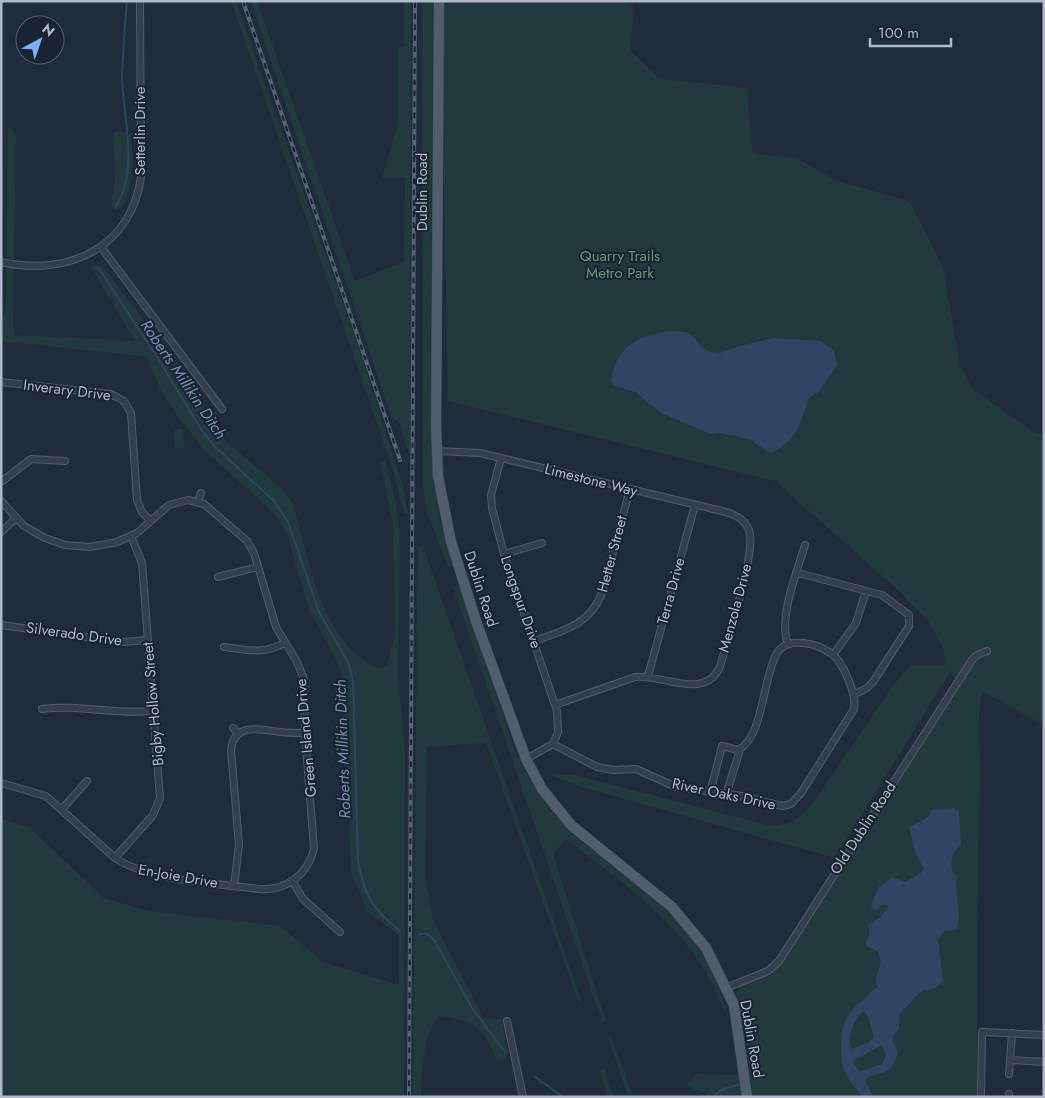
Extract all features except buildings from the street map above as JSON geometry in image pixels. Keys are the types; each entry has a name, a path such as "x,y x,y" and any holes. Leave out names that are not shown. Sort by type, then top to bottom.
{"main road":[{"name":"Dublin Road","path":"439,1 435,363 440,492 451,542 473,612 526,759 542,789 571,826 672,908 691,928 706,948 726,988 736,1019 747,1097"}],"street":[{"name":"Setterlin Drive","path":"101,248 127,218 139,188 140,1"},
{"path":"1,262 38,266 57,265 75,260 101,248 222,409"},
{"name":"Inverary Drive","path":"1,382 111,394 124,401 131,414 137,500 142,512 151,521"},
{"name":"Limestone Way","path":"437,451 469,451 501,458 726,512 743,521"},
{"name":"Longspur Drive","path":"501,458 491,500 504,554 555,705 559,721 558,732 553,744"},
{"path":"1,482 31,459 65,461"},
{"name":"Hetter Street","path":"534,641 574,627 594,609 602,593 630,489"},
{"path":"1,501 15,518 36,533 65,545 90,547 118,542 131,536 175,502 198,501 201,493"},
{"name":"Green Island Drive","path":"198,501 209,507 247,541 254,552 272,617 304,679 305,733 314,849 305,871 293,882"},
{"name":"Terra Drive","path":"648,676 695,505"},
{"path":"1,532 15,518"},
{"name":"Menzola Drive","path":"648,676 698,685 713,677 721,661 751,550 749,530 743,521"},
{"name":"Bigby Hollow Street","path":"115,858 153,815 160,798 142,563 131,536"},
{"path":"504,554 542,543"},
{"path":"788,644 784,632 785,617 805,544"},
{"path":"218,577 258,566"},
{"path":"710,793 722,746 738,750 745,747 753,735 776,656 788,644 806,644 833,655 855,694 867,688 873,682 909,626 910,620 905,611 882,595 798,573"},
{"path":"833,655 856,623 866,591"},
{"name":"Silverado Drive","path":"1,625 122,642 148,640"},
{"path":"224,647 262,652 285,643"},
{"name":"Old Dublin Road","path":"726,988 768,971 779,960 972,660 977,655 987,651"},
{"path":"555,705 621,681 648,676"},
{"name":"River Oaks Drive","path":"553,744 597,767 613,770 636,769 676,787 742,796 782,806 794,801 808,783 851,717 856,702 855,694"},
{"path":"42,709 63,706 122,714 153,711"},
{"path":"233,728 239,734"},
{"path":"234,886 239,845 231,750 234,740 239,734 251,728 305,733"},
{"path":"526,759 553,744"},
{"path":"726,795 738,750"},
{"path":"62,809 87,781"},
{"name":"En-Joie Drive","path":"1,783 46,796 115,858 128,866 152,874 265,890 293,882"},
{"path":"293,882 303,899 340,932"},
{"path":"507,1021 523,1097"},
{"path":"981,1097 982,1032 1044,1035"},
{"path":"1009,1074 1012,1034"},
{"path":"1010,1060 1044,1062"}],"green space":[{"path":"231,1 236,1 362,358 403,486 408,513 404,514 392,467"},
{"path":"251,1 257,1 355,281 404,262 405,178 382,178 398,123 398,47 404,47 404,1 411,1 410,454 400,423 391,416"},
{"path":"422,1 433,1 430,406 434,485 440,522 452,567 448,567 427,512 423,487"},
{"name":"Quarry Trails Metro Park","path":"444,1 623,1 634,7 630,50 660,79 747,88 753,154 795,157 837,181 909,201 943,268 960,365 973,389 1032,431 1044,435 1044,725 982,691 980,702 977,1097 753,1097 743,1023 736,995 740,986 769,973 959,685 950,672 835,858 585,788 548,774 575,775 771,826 790,823 808,810 892,687 910,666 945,666 943,647 928,621 897,589 775,481 448,401 442,85"},
{"path":"10,127 16,135 13,326 15,335 135,341 92,269 96,265 104,268 199,391 207,416 217,433 286,493 294,507 313,576 331,621 343,641 359,657 379,669 387,666 395,633 393,525 380,462 385,460 397,508 400,541 398,675 405,752 404,1097 1,1097 1,819 29,827 104,898 149,911 280,926 323,962 399,985 399,935 368,912 351,872 343,678 337,662 309,610 287,533 274,513 203,449 176,414 161,390 148,359 143,356 1,341 1,319 6,310 8,128"},
{"path":"116,131 131,134 133,163 127,196 123,206 115,210 111,205 115,180 113,134"},
{"path":"174,429 183,429 184,448 175,449"},
{"path":"423,546 582,1002 579,1003 486,743 427,747 425,875 433,921 484,1018 501,1019 508,1052 505,1060 497,1060 488,1040 477,1028 463,1020 441,1016 430,1031 424,1053 421,1097 413,1097 417,597 418,547"},
{"path":"459,585 515,751 532,783 545,803 569,830 649,894 679,922 699,948 710,967 730,1021 703,967 670,925 619,880 566,839 553,854 606,1021 602,1022 453,587"},
{"path":"611,1036 634,1097 628,1097 608,1037"},
{"path":"604,1068 614,1097 608,1097 599,1070"},
{"path":"696,1074 739,1075 742,1097 705,1097 707,1094 686,1086"}],"water":[{"path":"670,331 686,332 694,337 702,348 720,353 773,338 821,341 834,351 837,365 819,392 808,398 800,424 791,438 770,453 749,439 720,433 711,434 661,413 635,392 615,386 611,382 617,360 630,345 647,336"},
{"path":"954,808 959,812 961,845 955,851 951,865 957,877 958,924 956,930 944,931 938,939 943,981 934,988 924,990 899,1015 899,1029 892,1039 898,1054 887,1071 865,1080 873,1097 862,1097 844,1070 841,1056 841,1041 846,1018 850,1012 872,990 877,988 876,978 881,962 878,951 866,946 870,934 868,925 881,917 889,906 884,904 875,910 871,906 878,888 892,877 905,882 921,873 924,869 916,854 909,827 927,818 932,810","holes":["864,1011 868,1016 874,1037 869,1042 852,1049 850,1045 852,1028 857,1018","882,1045 886,1055 882,1064 860,1071 853,1063 856,1059"]}],"waterway":[{"name":"Roberts Millikin Ditch","path":"116,206 123,191 128,159 122,74 127,1"},
{"name":"Roberts Millikin Ditch","path":"100,270 201,429 215,447 274,501 288,522 319,612 349,664 353,682 358,861 360,873 367,893 376,909 400,931"},
{"name":"Roberts Millikin Ditch","path":"419,934 427,934 434,940 472,1008 505,1052"},
{"name":"Roberts Millikin Ditch","path":"535,1077 563,1097"},
{"name":"Roberts Millikin Ditch","path":"713,1097 721,1090 737,1085"}],"railway":[{"path":"243,1 400,460"},
{"path":"409,1097 415,1"}]}
